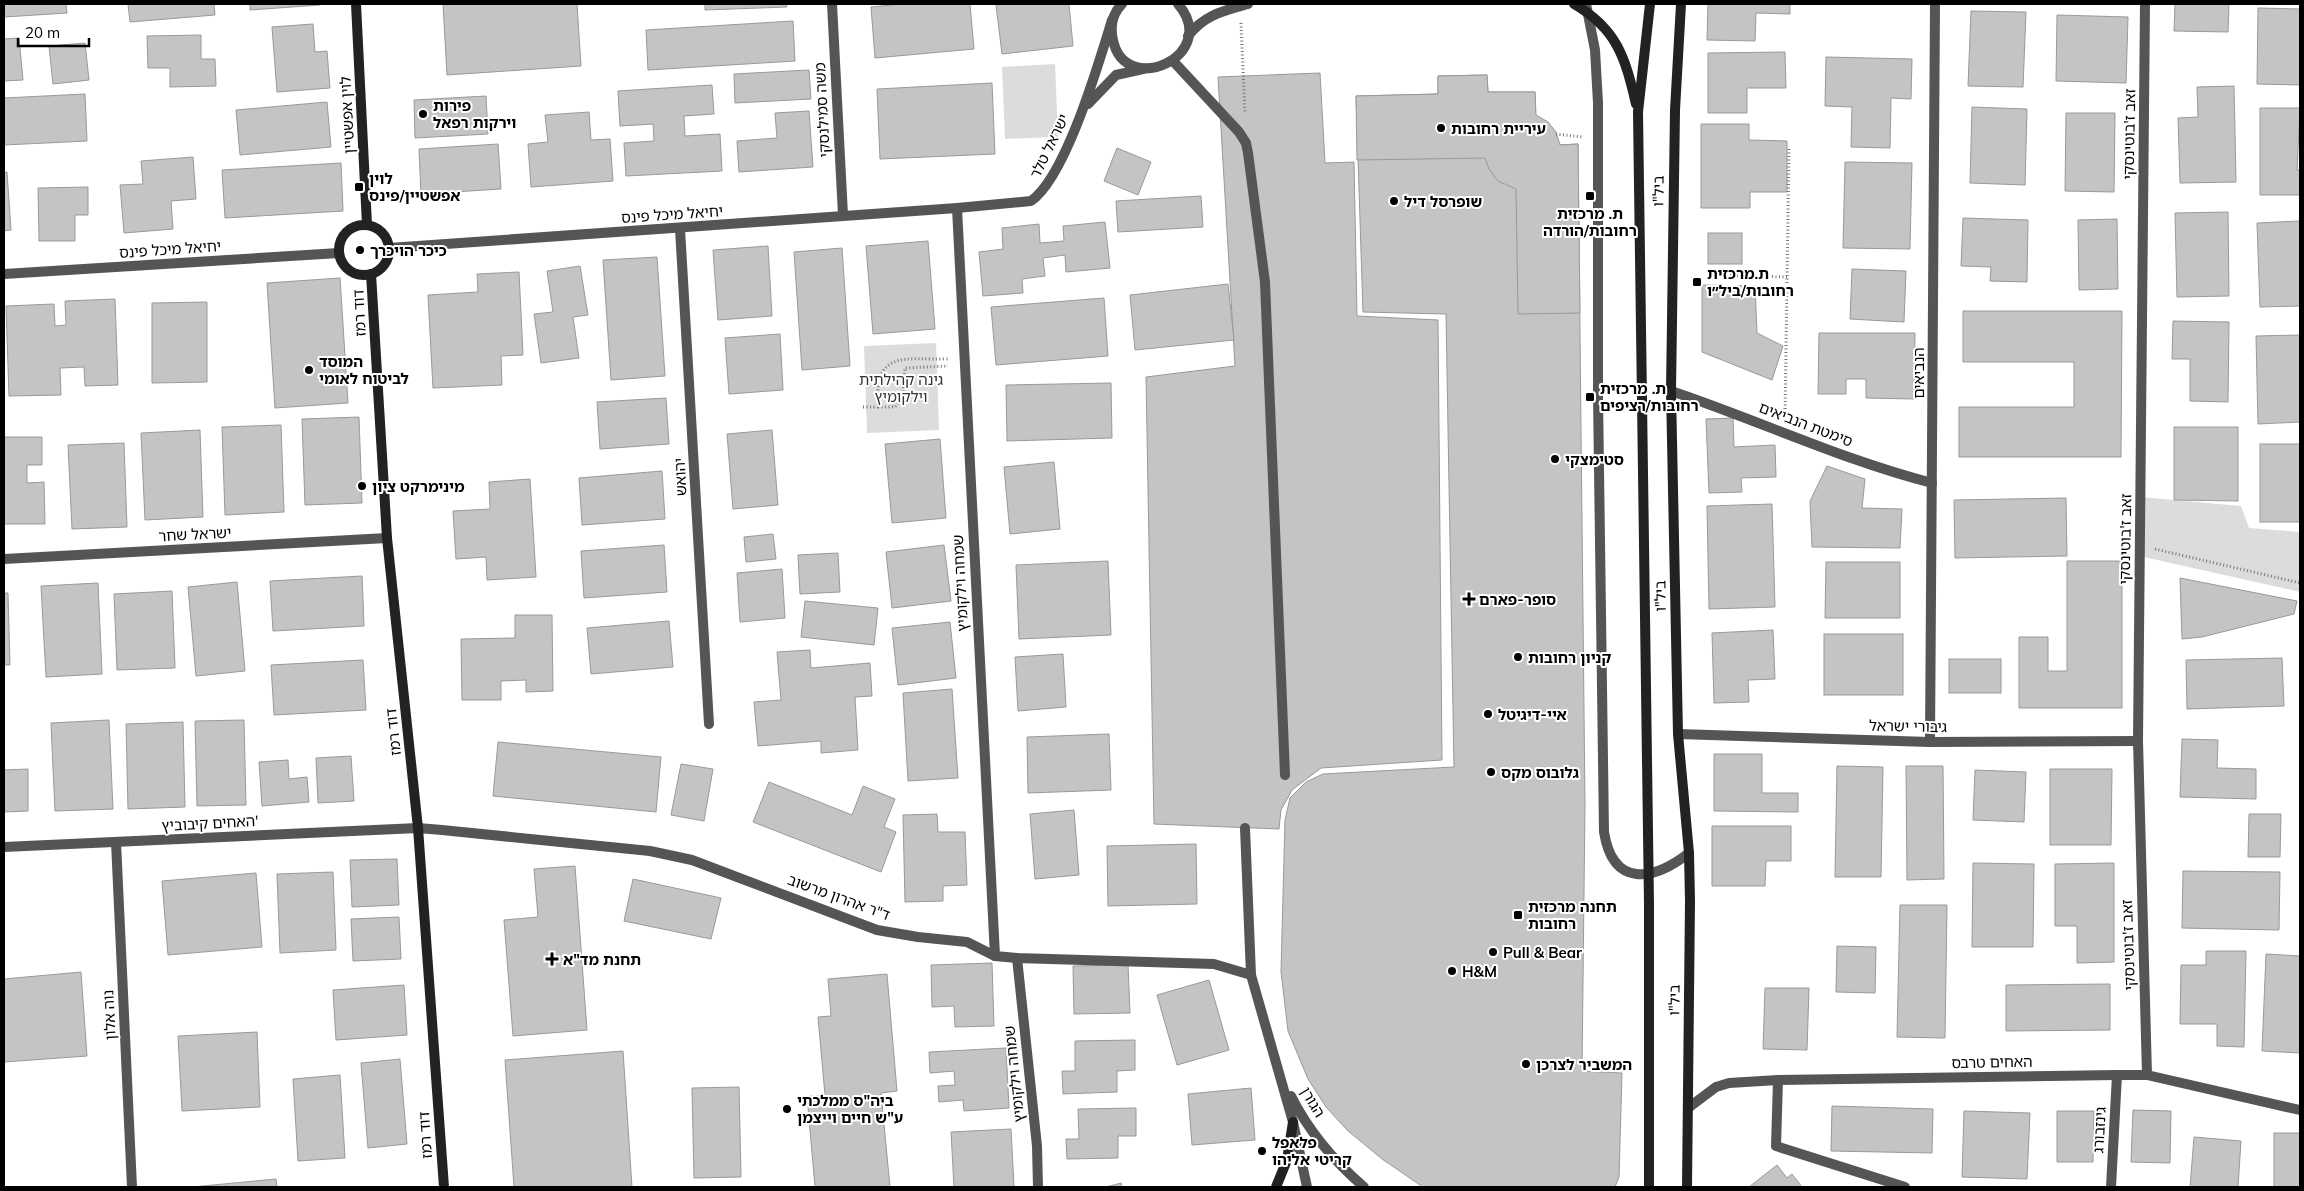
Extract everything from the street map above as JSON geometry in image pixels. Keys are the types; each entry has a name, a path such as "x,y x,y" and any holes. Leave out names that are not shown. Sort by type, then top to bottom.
{"street":[{"name":"לוין אפשטיין","path":"356,4 367,225"},
{"name":"משה סמילנסקי","path":"832,4 843,215"},
{"name":"ישראל טלר","path":"956,208 1023,203 1031,201 1040,195 1051,179 1082,113 1112,20 1122,4"},
{"path":"1178,4 1187,18 1188,37"},
{"path":"1574,4 1586,8 1604,26 1622,52 1638,112"},
{"name":"ביל\"ו","path":"1649,1187 1648,875 1638,112 1650,4"},
{"name":"ביל\"ו","path":"1681,4 1674,110 1671,390 1678,734 1689,853 1687,1187"},
{"name":"הנביאים","path":"1930,742 1936,4"},
{"name":"זאב ז'בוטינסקי","path":"2145,4 2138,741 2147,1075"},
{"path":"1244,5 1208,16 1196,25 1188,37 1184,49 1173,61 1239,132 1246,143 1248,153 1265,282 1284,775"},
{"path":"1586,8 1595,50 1598,94 1598,396 1604,832 1607,848 1612,860 1630,873 1648,875 1672,866 1689,853"},
{"path":"1112,20 1111,32 1118,53 1126,61 1147,69"},
{"name":"ישראל טלר","path":"1082,113 1092,98 1116,75 1158,68 1173,61"},
{"name":"יחיאל מיכל פינס","path":"389,248 680,229 843,215 956,208"},
{"name":"שמחה וילקומיץ","path":"956,208 995,956"},
{"path":"367,225 382,232 389,248 385,264 371,274 354,273 342,262 339,253 339,246 346,232 352,227 367,225"},
{"name":"יהואש","path":"680,229 710,724"},
{"name":"יחיאל מיכל פינס","path":"4,274 339,253"},
{"name":"דוד רמז","path":"371,274 387,538 418,828 444,1187"},
{"name":"סימטת הנביאים","path":"1671,390 1878,468 1932,483"},
{"name":"ישראל שחר","path":"4,559 387,538"},
{"name":"גיבורי ישראל","path":"1678,734 1930,742 2138,741"},
{"name":"ד\"ר אהרון מרשוב","path":"418,828 659,853 692,860 877,930 918,937 967,942 995,956 1214,964 1251,975"},
{"name":"האחים קיבוביץ'","path":"4,847 418,828"},
{"name":"הגורן","path":"1245,828 1251,975 1265,1027 1281,1074 1307,1187"},
{"name":"נוה אלון","path":"116,842 132,1187"},
{"name":"שמחה וילקומיץ","path":"1016,958 1037,1146 1038,1187"},
{"name":"הגורן","path":"1281,1074 1297,1107 1315,1134 1331,1154 1364,1187"},
{"name":"גינזבורג","path":"2111,1187 2117,1075"},
{"name":"האחים טרבס","path":"1688,1108 1716,1087 1729,1084 1778,1080 2147,1075 2300,1110"},
{"path":"1778,1080 1776,1146 1905,1187"},
{"path":"1276,1187 1287,1160 1293,1122"}],"path":[{"path":"1244,5 1245,115"},
{"path":"1556,134 1582,136 1582,145"},
{"path":"1784,432 1790,149"},
{"path":"1709,275 1788,277"},
{"path":"878,407 877,387 884,369 895,360 964,362"},
{"path":"863,407 895,406 903,396 905,368 964,362"},
{"path":"2140,546 2300,583"}],"green space":[{"path":"1055,64 1058,137 1005,139 1002,67"},
{"name":"גינה קהילתית וילקומיץ","path":"936,343 939,430 867,433 864,346"},
{"path":"2140,497 2241,506 2249,528 2300,532 2300,592 2144,557"}],"building":[{"path":"4,4 66,4 67,13 4,17"},
{"path":"128,4 214,4 215,15 130,22"},
{"path":"250,4 320,4 320,5 250,10"},
{"path":"443,4 577,4 581,66 447,75"},
{"path":"705,4 786,4 787,7 705,10"},
{"path":"902,4 970,4 974,49 875,58 871,7"},
{"path":"1069,4 1073,46 1002,54 996,5"},
{"path":"1708,4 1790,4 1790,14 1756,13 1755,41 1707,40"},
{"path":"2175,4 2229,4 2228,32 2174,31"},
{"path":"2258,8 2300,9 2300,85 2257,84"},
{"path":"1971,11 2026,12 2023,87 1968,86"},
{"path":"2057,15 2128,17 2126,83 2056,81"},
{"path":"793,21 795,61 648,70 646,30"},
{"path":"313,24 315,52 327,51 330,88 277,92 272,27"},
{"path":"201,35 201,59 215,59 216,86 170,87 170,68 148,68 147,36"},
{"path":"19,38 23,80 4,81 4,39"},
{"path":"85,43 89,80 53,84 49,46"},
{"path":"1785,52 1786,88 1747,88 1747,113 1708,113 1708,53"},
{"path":"1826,57 1912,59 1911,99 1891,98 1890,148 1851,147 1852,107 1825,106"},
{"path":"809,70 811,99 735,103 734,74"},
{"path":"1320,73 1325,163 1354,162 1357,316 1438,320 1442,760 1321,768 1292,790 1281,810 1279,829 1154,824 1146,377 1235,366 1218,77"},
{"name":"קניון רחובות","path":"1487,75 1488,92 1535,92 1536,146 1578,144 1585,804 1582,1071 1622,1073 1619,1177 1615,1187 1423,1187 1382,1159 1347,1130 1326,1107 1308,1079 1288,1031 1281,972 1285,820 1290,798 1306,782 1323,774 1454,767 1446,314 1363,312 1356,96 1438,94 1438,76"},
{"path":"1487,75 1488,92 1535,92 1536,115 1548,122 1556,132 1560,145 1578,144 1580,313 1518,314 1516,189 1498,181 1489,169 1485,158 1357,160 1356,96 1438,94 1438,76"},
{"path":"992,83 995,154 880,159 877,89"},
{"path":"712,85 714,114 684,116 685,136 720,134 722,171 626,176 624,143 654,141 653,124 620,126 618,91"},
{"path":"2234,86 2236,182 2180,183 2178,118 2198,117 2197,87"},
{"path":"85,94 87,141 4,145 4,98"},
{"path":"486,96 488,134 415,138 414,100"},
{"path":"327,102 331,147 240,155 236,110"},
{"path":"1972,107 2027,109 2025,185 1970,183"},
{"path":"2260,108 2300,108 2297,170 2300,170 2300,195 2260,195"},
{"path":"809,111 813,167 739,172 737,141 777,138 775,113"},
{"path":"589,112 591,140 610,139 613,181 531,187 528,144 548,142 545,115"},
{"path":"2066,113 2115,113 2114,192 2065,191"},
{"path":"1701,124 1749,124 1749,140 1787,141 1787,192 1750,192 1750,208 1701,208"},
{"path":"498,144 501,189 421,194 419,149"},
{"path":"1117,148 1151,162 1138,195 1104,181"},
{"path":"193,157 196,199 171,201 173,229 124,233 120,185 143,184 141,161"},
{"path":"1845,162 1912,163 1910,249 1843,248"},
{"path":"341,163 343,211 225,218 222,170"},
{"path":"7,172 11,230 4,231 4,173"},
{"path":"88,187 88,215 75,215 75,241 39,241 38,188"},
{"path":"1201,196 1203,227 1118,232 1116,201"},
{"path":"2228,212 2229,296 2177,297 2175,213"},
{"path":"1963,218 2028,220 2027,282 1990,281 1991,267 1961,266"},
{"path":"2117,219 2118,289 2079,290 2078,220"},
{"path":"2300,221 2300,306 2260,307 2257,223"},
{"path":"1105,222 1110,268 1066,272 1065,255 1043,258 1045,276 1022,279 1023,293 983,296 979,252 1003,249 1002,228 1039,224 1040,243 1064,241 1063,226"},
{"path":"1708,233 1742,233 1742,264 1708,264"},
{"path":"928,241 935,329 873,334 866,246"},
{"path":"768,246 772,316 718,320 713,250"},
{"path":"842,248 850,366 802,370 794,252"},
{"path":"657,257 665,376 611,380 603,260"},
{"path":"580,266 588,315 573,317 579,358 541,363 534,314 553,312 547,271"},
{"path":"1852,269 1906,271 1904,322 1850,319"},
{"path":"519,272 523,355 501,356 502,385 433,388 428,295 478,292 477,274"},
{"name":"המוסד לביטוח לאומי","path":"340,278 348,403 275,408 267,283"},
{"path":"1228,284 1234,340 1135,350 1130,295"},
{"path":"1702,285 1755,286 1757,333 1783,346 1772,380 1702,352"},
{"path":"1104,298 1108,356 996,365 991,307"},
{"path":"115,299 118,385 85,386 84,367 60,368 61,395 9,396 6,306 54,304 55,326 66,325 65,301"},
{"path":"207,302 207,382 152,383 152,303"},
{"path":"1963,311 2122,311 2121,457 1959,457 1959,407 2074,407 2074,362 1963,362"},
{"path":"2173,321 2229,322 2228,402 2190,401 2190,359 2172,359"},
{"path":"1819,333 1915,333 1914,399 1866,398 1866,379 1846,379 1846,394 1818,394"},
{"path":"780,334 783,390 729,394 725,338"},
{"path":"2300,335 2300,422 2258,424 2256,336"},
{"path":"1111,383 1112,438 1007,441 1006,385"},
{"path":"666,398 669,444 600,449 597,402"},
{"path":"359,417 362,503 305,505 302,419"},
{"path":"1733,418 1734,447 1775,445 1776,477 1741,478 1742,492 1709,493 1706,419"},
{"path":"281,425 284,512 225,515 222,427"},
{"path":"2174,427 2238,427 2238,501 2174,500"},
{"path":"200,430 203,517 145,520 141,433"},
{"path":"772,430 778,505 733,509 727,434"},
{"path":"4,437 42,437 42,465 27,465 27,483 44,482 45,524 4,524"},
{"path":"940,439 946,518 892,523 885,444"},
{"path":"124,443 127,527 72,529 68,445"},
{"path":"2260,444 2300,444 2300,522 2260,522"},
{"path":"1054,462 1060,529 1010,534 1004,467"},
{"path":"1827,466 1865,479 1862,508 1902,509 1900,548 1812,547 1810,501"},
{"path":"662,471 665,519 582,525 579,478"},
{"path":"530,479 536,577 487,580 486,557 456,559 453,511 490,509 489,482"},
{"path":"2066,498 2067,556 1955,558 1954,500"},
{"path":"1772,504 1775,607 1709,609 1707,506"},
{"path":"773,534 776,559 746,562 744,537"},
{"path":"664,545 667,592 584,598 581,551"},
{"path":"944,545 951,601 892,608 886,552"},
{"path":"838,553 840,592 800,594 798,555"},
{"path":"1108,561 1111,635 1019,639 1016,565"},
{"path":"2067,561 2122,561 2122,708 2019,708 2019,637 2048,637 2048,671 2067,671"},
{"path":"1826,562 1900,562 1900,618 1825,618"},
{"path":"782,569 785,618 740,622 737,573"},
{"path":"362,576 364,626 273,631 270,581"},
{"path":"2180,578 2297,601 2294,614 2202,637 2182,639"},
{"path":"237,582 245,671 196,676 188,587"},
{"path":"98,583 102,674 46,677 41,586"},
{"path":"172,591 175,668 117,670 114,594"},
{"path":"4,593 8,593 10,665 4,665"},
{"path":"805,601 878,608 874,645 801,637"},
{"path":"515,615 552,615 553,691 526,692 526,680 501,681 501,700 462,700 461,639 515,638"},
{"path":"669,621 673,667 591,674 587,628"},
{"path":"950,622 956,678 898,685 892,628"},
{"path":"1773,630 1775,679 1748,680 1749,702 1714,703 1712,633"},
{"path":"1824,634 1903,634 1903,695 1824,695"},
{"path":"810,650 811,668 870,663 872,696 855,697 858,750 821,753 821,741 758,746 754,702 781,700 777,652"},
{"path":"1063,654 1066,707 1018,711 1015,657"},
{"path":"2282,658 2284,706 2187,709 2186,660"},
{"path":"1949,659 2001,659 2001,693 1949,693"},
{"path":"363,660 366,710 274,715 271,665"},
{"path":"952,689 958,778 908,781 903,693"},
{"path":"109,720 113,809 55,811 51,723"},
{"path":"244,720 246,805 197,806 195,721"},
{"path":"183,722 185,807 128,809 126,724"},
{"path":"1109,734 1111,790 1028,793 1027,737"},
{"path":"2182,739 2218,740 2217,768 2256,769 2256,799 2180,797"},
{"path":"498,742 661,757 656,812 493,796"},
{"path":"1714,754 1762,754 1762,793 1798,793 1798,812 1714,811"},
{"path":"351,756 354,801 318,803 316,758"},
{"path":"288,760 289,779 307,777 309,802 262,806 259,762"},
{"path":"681,764 713,769 704,821 671,815"},
{"path":"1837,766 1883,767 1881,877 1835,877"},
{"path":"1906,766 1943,766 1944,879 1907,880"},
{"path":"28,769 28,811 4,812 4,770"},
{"path":"2050,769 2112,769 2111,845 2050,845"},
{"path":"1975,770 2026,772 2024,822 1973,820"},
{"path":"769,782 852,815 863,786 895,799 884,827 896,832 881,872 753,822"},
{"path":"1074,810 1079,875 1035,879 1030,814"},
{"path":"937,814 938,832 965,832 967,885 943,886 943,901 905,902 903,815"},
{"path":"2249,814 2281,814 2280,857 2248,857"},
{"path":"1712,826 1791,826 1791,861 1766,861 1765,886 1712,886"},
{"path":"1196,844 1197,904 1108,906 1107,846"},
{"path":"397,859 399,905 352,907 350,860"},
{"path":"1973,863 2034,864 2033,947 1972,947"},
{"path":"2114,863 2114,962 2077,963 2077,926 2055,926 2055,864"},
{"path":"575,866 587,1030 513,1036 504,920 538,917 534,869"},
{"path":"2183,871 2280,872 2279,930 2182,928"},
{"path":"333,872 336,950 280,953 277,874"},
{"path":"256,873 262,947 168,955 162,881"},
{"path":"633,879 721,898 711,939 624,921"},
{"path":"1900,905 1947,905 1945,1038 1897,1037"},
{"path":"399,917 401,959 353,961 351,919"},
{"path":"1837,946 1876,947 1875,993 1836,992"},
{"path":"2206,951 2246,951 2244,1047 2217,1046 2217,1024 2180,1024 2181,965 2206,965"},
{"path":"2266,954 2300,956 2300,1053 2262,1051"},
{"path":"992,963 994,1026 955,1027 954,1006 932,1007 931,965"},
{"path":"1128,965 1130,1013 1074,1014 1073,966"},
{"path":"81,972 87,1056 4,1062 4,979"},
{"path":"887,974 897,1091 881,1093 890,1187 815,1187 807,1096 825,1095 818,1017 831,1016 828,979"},
{"path":"1209,980 1229,1050 1177,1065 1157,995"},
{"path":"2110,984 2110,1030 2006,1031 2006,985"},
{"path":"404,985 407,1035 336,1040 333,990"},
{"path":"1765,988 1809,988 1807,1050 1763,1049"},
{"path":"257,1032 260,1107 182,1111 178,1036"},
{"path":"1135,1040 1135,1070 1117,1071 1117,1092 1063,1094 1062,1071 1075,1071 1075,1041"},
{"path":"1006,1048 1009,1108 964,1111 963,1100 939,1102 938,1086 955,1085 954,1071 930,1073 929,1052"},
{"path":"623,1051 632,1187 514,1187 505,1060"},
{"path":"400,1059 407,1144 368,1148 361,1063"},
{"path":"340,1075 345,1158 298,1161 293,1079"},
{"path":"739,1087 741,1177 694,1178 692,1088"},
{"path":"1251,1088 1255,1140 1192,1145 1188,1094"},
{"path":"1832,1106 1933,1109 1932,1153 1831,1151"},
{"path":"1136,1108 1136,1136 1118,1136 1118,1158 1067,1159 1066,1139 1079,1139 1078,1109"},
{"path":"2133,1110 2171,1111 2170,1163 2131,1162"},
{"path":"1964,1111 2030,1113 2027,1179 1962,1177"},
{"path":"2057,1111 2094,1111 2093,1162 2057,1162"},
{"path":"1011,1129 1014,1187 954,1187 951,1132"},
{"path":"2274,1133 2300,1133 2300,1187 2274,1187"},
{"path":"2194,1137 2241,1141 2238,1187 2190,1187"},
{"path":"1777,1165 1787,1178 1792,1174 1802,1187 1749,1187"},
{"path":"276,1179 277,1187 192,1187"},
{"path":"1121,1183 1122,1187 1106,1187"}],"place":[{"name":"פירות וירקות רפאל","path":"423,114"},
{"name":"עיריית רחובות","path":"1441,128"},
{"name":"לוין אפשטיין/פינס","path":"359,187"},
{"name":"ת. מרכזית רחובות/הורדה","path":"1590,196"},
{"name":"שופרסל דיל","path":"1394,201"},
{"name":"כיכר הויכרך","path":"360,250"},
{"name":"ת.מרכזית רחובות/ביל״ו","path":"1697,282"},
{"name":"המוסד לביטוח לאומי","path":"309,370"},
{"name":"ת. מרכזית רחובות/רציפים","path":"1590,397"},
{"name":"סטימצקי","path":"1555,459"},
{"name":"מינימרקט ציון","path":"362,486"},
{"name":"סופר-פארם","path":"1469,599"},
{"name":"קניון רחובות","path":"1518,657"},
{"name":"איי-דיגיטל","path":"1488,714"},
{"name":"גלובוס מקס","path":"1491,772"},
{"name":"תחנה מרכזית רחובות","path":"1518,915"},
{"name":"Pull & Bear","path":"1493,952"},
{"name":"תחנת מד\"א","path":"552,959"},
{"name":"H&M","path":"1452,971"},
{"name":"המשביר לצרכן","path":"1526,1064"},
{"name":"ביה\"ס ממלכתי ע\"ש חיים וייצמן","path":"787,1109"},
{"name":"פלאפל קריטי אליהו","path":"1262,1151"}]}
